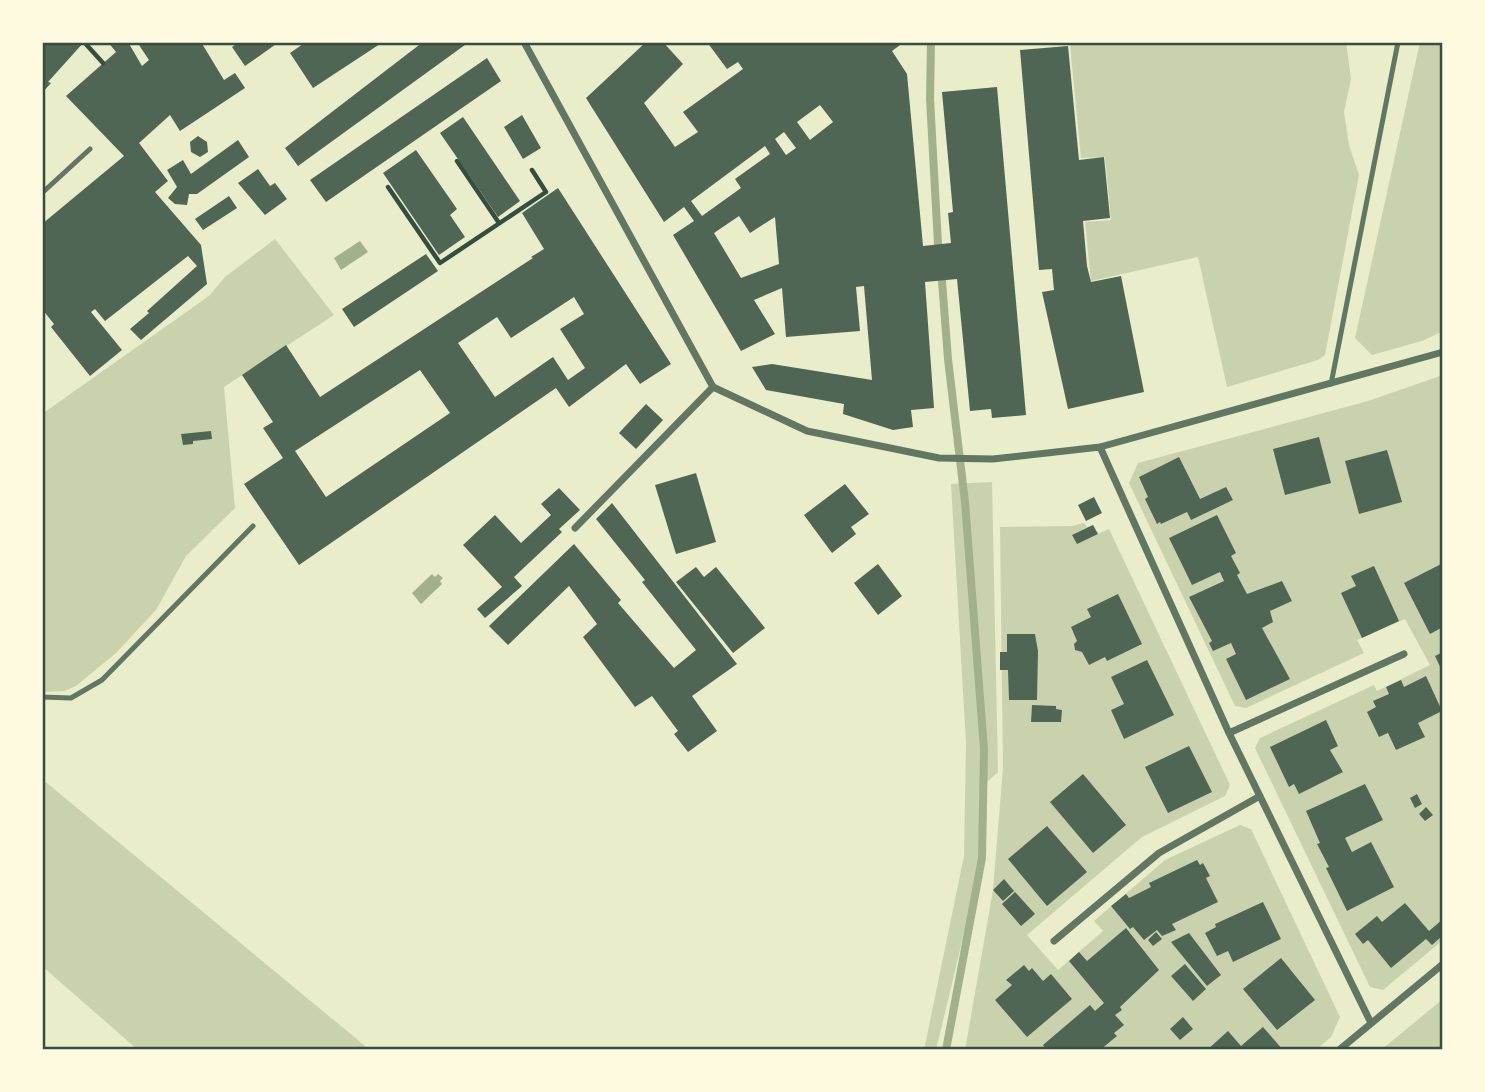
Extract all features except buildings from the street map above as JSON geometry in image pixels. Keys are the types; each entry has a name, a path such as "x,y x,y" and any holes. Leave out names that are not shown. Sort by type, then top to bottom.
{"street":[{"path":"524,42 713,387 807,431 939,458 979,460 1100,447 1443,352"},
{"path":"575,528 713,387"},
{"path":"1100,447 1229,733 1371,1023"},
{"path":"1229,733 1404,654"},
{"path":"1054,942 1159,853 1260,796"},
{"path":"1339,1050 1443,964"}],"lane":[{"path":"1331,384 1398,42"},
{"path":"42,192 90,149"},
{"path":"42,697 71,698 102,680 253,526"}],"path":[{"path":"84,42 103,63"},
{"path":"457,161 499,223"},
{"path":"388,187 440,263 546,192 533,170"}],"shaded area":[{"path":"1105,42 1346,42 1351,79 1344,112 1349,145 1359,175 1325,355 1318,360 1227,387 1198,257 1091,281 1085,222 1111,220 1105,157 1081,158 1070,45"},
{"path":"1420,42 1443,42 1443,331 1422,341 1372,355 1355,338"},
{"path":"275,239 334,315 224,387 235,508 186,556 156,610 116,653 76,686 64,691 42,692 42,414 209,296 225,277"},
{"path":"360,241 368,252 341,270 334,258"},
{"path":"1443,375 1443,940 1383,990 1370,987 1255,748 1260,738 1374,685 1377,691 1430,665 1405,619 1357,640 1364,653 1246,708 1235,706 1129,483 1138,463 1368,401"},
{"path":"992,482 998,772 984,785 982,858 936,1050 924,1050 964,856 966,744 951,484"},
{"path":"1084,523 1087,527 1093,525 1098,534 1109,529 1230,785 1225,796 1142,837 1027,935 1058,970 1103,931 1094,921 1165,860 1240,825 1251,829 1340,1017 1331,1037 1316,1050 965,1050 993,890 1003,768 1000,527 1072,526"},
{"path":"432,574 443,578 440,581 442,584 421,604 412,593"},
{"path":"42,779 370,1050 138,1050 42,966"},
{"path":"1443,999 1443,1050 1381,1050"}],"waterway":[{"path":"931,42 930,99 938,244"},
{"path":"942,281 948,359 965,502 984,749 982,858 946,1050"}]}
